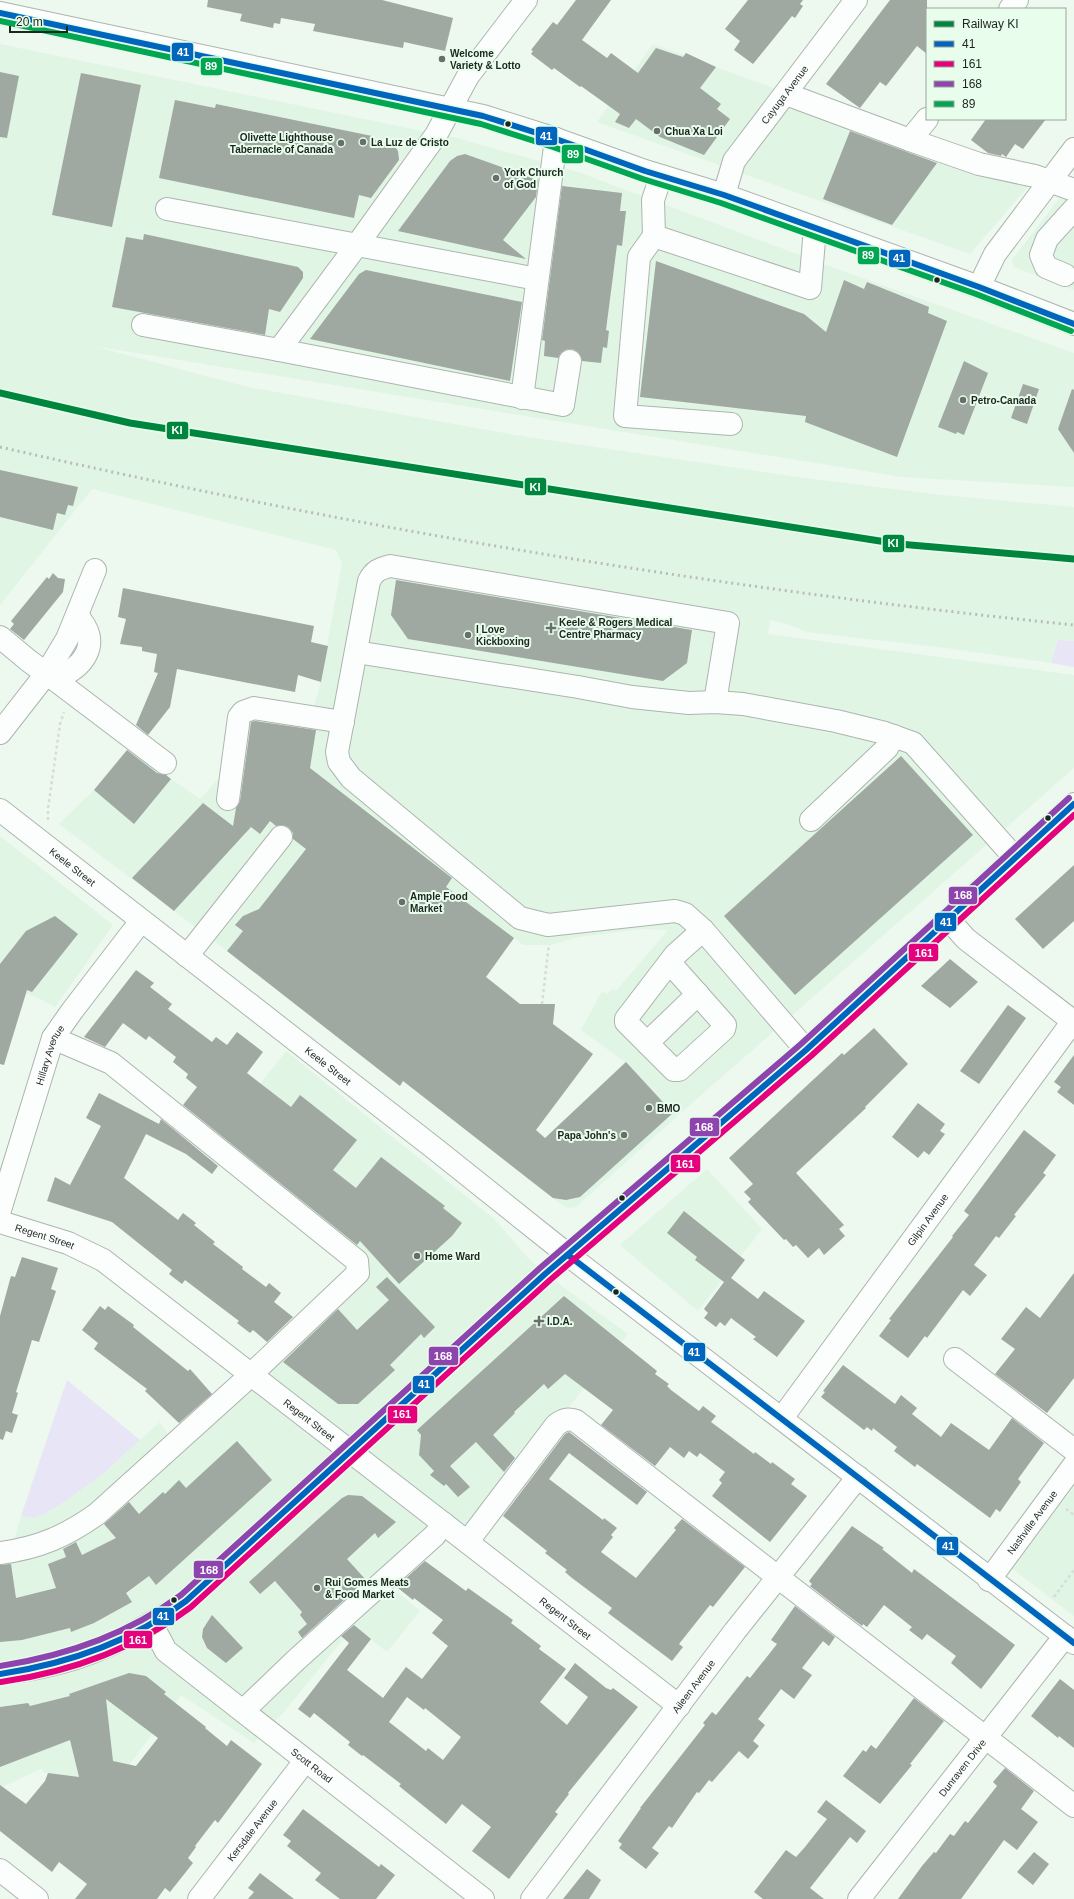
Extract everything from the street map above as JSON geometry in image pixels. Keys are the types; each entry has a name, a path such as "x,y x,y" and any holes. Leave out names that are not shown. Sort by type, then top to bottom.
{"street":[{"path":"279,350 436,135 449,108 468,76 526,0"},
{"name":"Cayuga Avenue","path":"724,195 734,161 856,0"},
{"path":"1011,8 1017,0"},
{"path":"0,13 483,116 556,139 660,176 724,195 979,287 1074,324"},
{"path":"786,94 979,164 1035,176 1074,190"},
{"path":"910,140 926,119"},
{"path":"522,398 556,139"},
{"path":"979,287 990,262 1074,149"},
{"path":"660,176 653,200 654,236 639,257 625,416 731,424"},
{"path":"166,209 537,279"},
{"path":"1065,275 1046,267 1041,255 1047,239 1074,209"},
{"path":"654,236 810,288 815,228"},
{"path":"143,325 563,405 570,361"},
{"path":"716,702 728,623 390,566 380,569 373,574 369,581 337,752 339,762 350,778 520,918 548,925 675,911 685,914 703,930 806,1050"},
{"path":"0,733 50,676 77,616 95,570"},
{"path":"0,637 165,763"},
{"path":"356,652 632,697 689,703 716,702 743,704 836,721 894,736 913,743 1015,858"},
{"path":"228,799 239,717 243,712 254,708 343,722"},
{"path":"811,820 887,748 894,736"},
{"path":"0,1674 23,1671 76,1659 116,1643 150,1623 169,1614 186,1601 465,1346 568,1255 806,1050 1074,804"},
{"name":"Keele Street","path":"0,810 434,1148 568,1255 1069,1640"},
{"path":"186,956 282,838"},
{"path":"949,920 966,939 1074,1022"},
{"name":"Hillary Avenue","path":"0,1210 54,1038 72,1011 141,921"},
{"path":"670,963 725,1024 724,1029 679,1070 674,1070 626,1022 626,1018 675,955 703,930"},
{"path":"647,1043 698,994"},
{"name":"Gilpin Avenue","path":"782,1418 1074,1022"},
{"path":"0,1553 46,1543 77,1528 97,1514 251,1374 358,1273 357,1261 111,1063 54,1038"},
{"name":"Regent Street","path":"0,1222 68,1243 103,1260 468,1541 679,1706"},
{"path":"955,1359 1074,1450"},
{"path":"468,1541 556,1425 563,1420 570,1419 582,1426 1074,1806"},
{"name":"Nashville Avenue","path":"989,1580 1074,1465"},
{"name":"Aileen Avenue","path":"532,1899 735,1631 779,1578 858,1477"},
{"path":"244,1710 295,1661 434,1535 443,1523"},
{"name":"Scott Road","path":"150,1623 166,1651 244,1710 306,1761 483,1899"},
{"name":"Dunraven Drive","path":"859,1899 984,1738 1069,1640"},
{"name":"Kersdale Avenue","path":"199,1899 306,1761"},
{"path":"0,1870 37,1899"}],"path":[{"path":"48,820 49,802 60,724 74,693"},
{"path":"542,1004 549,942"},
{"path":"1054,1597 1074,1570"}],"shaded area":[{"path":"0,44 461,139 581,173 834,268 1074,353 1074,487 902,477 93,346 248,387 515,435 797,477 942,495 1074,507 1074,641 1058,640 1051,663 946,648 807,632 790,625 770,620 768,634 1074,675 1074,768 683,1111 576,1207 568,1208 562,1205 526,1178 591,1094 625,1062 581,1030 602,991 607,994 612,989 616,991 668,930 643,929 579,937 550,945 523,945 514,938 400,1086 227,951 59,824 94,790 131,746 171,779 200,799 222,775 230,712 237,702 254,701 312,710 318,694 342,564 336,550 92,489 0,605"},
{"path":"653,44 1032,182 970,254 597,122"},
{"path":"1065,191 1074,194 1074,290 1014,267 1012,260"},
{"path":"1058,640 1074,641 1074,667 1051,663"},
{"path":"0,836 113,925 55,1007 38,998 0,985"},
{"path":"286,1051 494,1219 528,1258 563,1287 628,1334 470,1529 456,1519 438,1540 389,1585 420,1611 387,1652 354,1626 283,1713 254,1743 181,1695 115,1784 45,1773 41,1769 0,1788 0,1549 12,1548 21,1516 34,1518 46,1513 67,1500 105,1472 160,1422 170,1438 360,1273 215,1141"},
{"path":"707,1169 762,1229 698,1311 620,1245"},
{"path":"67,1380 140,1440 105,1472 67,1500 46,1513 34,1518 21,1516"},
{"path":"1074,1487 1074,1616 1011,1568"}],"building":[{"path":"208,0 382,0 453,18 445,51 404,42 403,48 313,31 315,24 281,18 280,24 274,23 273,28 240,21 242,14 207,7"},
{"path":"576,0 611,0 582,40 607,58 611,53 638,73 656,48 683,57 686,53 716,67 700,88 721,104 717,109 730,119 704,155 660,137 636,119 629,128 615,122 620,114 554,68 552,70 531,54 533,51 531,50 553,22 557,25"},
{"path":"748,0 803,0 800,4 803,6 795,18 792,16 753,64 734,50 740,41 725,29"},
{"path":"890,0 927,0 926,53 917,46 886,86 880,82 860,108 826,84"},
{"path":"0,72 19,76 7,138 0,137"},
{"path":"81,73 141,85 112,227 52,215"},
{"path":"175,100 215,108 216,104 372,136 371,139 394,145 398,151 399,160 371,198 359,195 354,218 159,178"},
{"path":"985,120 1045,120 1023,149 1015,144 1006,157 1002,154 1001,156 988,153 971,140"},
{"path":"850,131 937,163 892,225 823,199"},
{"path":"465,154 538,180 536,197 503,240 526,259 398,231 450,161 457,156"},
{"path":"562,186 622,193 620,211 626,211 622,246 617,245 606,330 609,331 607,348 603,347 601,363 582,361 578,352 572,349 565,350 558,358 544,356 545,341 542,340"},
{"path":"144,234 298,267 303,272 303,278 280,312 269,309 265,335 112,307 126,237 143,240"},
{"path":"656,261 804,314 826,332 844,280 864,289 867,282 929,307 928,313 947,321 897,457 805,422 806,416 640,397"},
{"path":"366,270 522,302 510,381 310,339 359,274"},
{"name":"Petro-Canada","path":"964,361 988,373 964,435 957,432 956,434 938,427"},
{"name":"Petro-Canada","path":"1023,384 1039,389 1027,424 1011,418"},
{"path":"1072,389 1074,390 1074,453 1058,429"},
{"path":"0,470 78,487 73,506 68,505 65,515 57,513 53,530 0,517"},
{"path":"53,573 58,578 65,579 63,592 24,640 10,629 14,624 11,621 47,577 49,579"},
{"path":"396,580 692,630 687,663 663,681 408,639 391,615"},
{"path":"123,588 314,626 311,642 328,646 321,682 298,675 295,692 177,669 170,707 148,735 136,725 158,673 154,672 157,654 142,651 142,647 120,644 126,619 118,617"},
{"path":"255,721 316,730 310,768 452,878 446,887 514,938 486,977 520,1004 555,1004 553,1024 593,1054 536,1130 545,1138 626,1062 673,1113 580,1197 566,1200 553,1198 403,1081 400,1086 227,951 243,931 235,925 243,916 259,909 306,849 293,839 293,833 288,827 282,825 276,826 270,821 260,834 251,827 174,911 132,878 203,803 233,826 236,808 240,801 251,722"},
{"path":"127,750 157,773 166,775 171,779 134,824 94,790"},
{"path":"901,756 973,835 795,995 724,916"},
{"path":"1074,865 1074,921 1043,949 1015,919"},
{"path":"55,916 78,934 32,992 27,990 4,1065 0,1064 0,964 26,931"},
{"path":"950,959 978,982 950,1008 921,986"},
{"path":"136,970 154,983 150,987 172,1004 168,1009 212,1042 216,1037 227,1045 237,1032 263,1052 247,1073 291,1107 300,1095 357,1140 333,1170 356,1188 381,1157 445,1206 443,1208 462,1223 452,1236 399,1284 360,1241 357,1245 183,1105 197,1087 186,1078 188,1074 173,1062 176,1057 149,1036 146,1040 123,1023 105,1047 84,1037"},
{"path":"1008,1005 1026,1018 979,1084 960,1071"},
{"path":"874,1028 908,1064 865,1107 866,1108 796,1173 844,1225 839,1229 845,1236 824,1255 819,1248 808,1258 796,1245 793,1247 786,1239 784,1240 748,1202 751,1199 744,1192 753,1184 729,1158 842,1053 844,1055"},
{"path":"1074,1055 1074,1105 1057,1092 1061,1087 1054,1082"},
{"path":"99,1093 159,1124 161,1119 218,1166 212,1174 186,1154 146,1134 124,1178 178,1220 183,1213 196,1223 194,1225 215,1242 213,1244 243,1267 242,1269 266,1287 269,1283 281,1293 274,1302 293,1317 267,1342 253,1330 250,1333 237,1323 239,1321 185,1280 182,1284 169,1274 172,1270 112,1222 47,1201 55,1177 70,1185 101,1126 86,1118"},
{"path":"918,1103 945,1124 940,1131 945,1134 929,1155 924,1151 918,1158 892,1137"},
{"path":"1024,1130 1056,1155 1043,1173 1046,1175 1014,1215 1016,1216 999,1238 996,1236 974,1265 987,1275 970,1296 963,1290 927,1338 925,1336 908,1358 879,1336 891,1320 889,1319 969,1215 964,1211"},
{"path":"684,1211 745,1260 731,1278 758,1299 764,1291 805,1321 777,1357 753,1339 756,1337 731,1318 725,1326 720,1322 716,1327 704,1318 708,1313 704,1309 724,1282 695,1260 697,1257 667,1233"},
{"path":"22,1257 58,1268 51,1289 56,1291 39,1342 32,1340 16,1392 18,1393 12,1413 18,1415 12,1433 6,1431 3,1440 0,1439 0,1316 11,1276 15,1277"},
{"path":"1074,1273 1074,1378 1047,1413 995,1374 1015,1349 1001,1339 1026,1307 1040,1318"},
{"path":"387,1277 435,1327 424,1338 421,1334 390,1365 395,1370 358,1404 338,1404 283,1362 338,1309 357,1330 389,1300 376,1287"},
{"path":"564,1296 657,1371 655,1374 669,1384 667,1386 671,1390 699,1411 703,1406 716,1416 711,1422 754,1454 755,1452 771,1464 772,1462 795,1479 791,1484 807,1496 770,1542 712,1496 722,1483 719,1480 725,1472 700,1453 697,1457 689,1451 684,1458 670,1447 655,1466 601,1425 613,1410 565,1374 548,1389 544,1384 514,1412 515,1413 493,1435 515,1458 504,1472 476,1442 450,1466 470,1487 458,1497 446,1484 444,1486 430,1475 434,1471 419,1455 421,1435 417,1430"},
{"path":"100,1306 105,1310 108,1306 134,1325 133,1327 188,1371 190,1369 212,1394 179,1423 145,1391 147,1389 94,1349 98,1343 82,1330"},
{"path":"843,1365 895,1404 901,1395 917,1408 912,1414 941,1437 951,1423 989,1450 1012,1418 1044,1443 1018,1479 1021,1482 1000,1512 996,1509 990,1518 917,1464 915,1467 894,1451 897,1447 873,1428 872,1431 867,1427 864,1430 821,1397 825,1392 823,1391"},
{"path":"569,1432 647,1492 637,1505 569,1453 549,1479 603,1520 604,1518 617,1528 611,1535 613,1537 601,1552 636,1578 676,1530 674,1528 682,1519 745,1567 713,1607 710,1605 679,1644 683,1647 672,1661 608,1613 612,1608 572,1578 565,1572 567,1570 545,1553 547,1551 503,1516 565,1434"},
{"path":"237,1441 272,1480 156,1585 149,1576 126,1593 132,1602 94,1623 71,1632 70,1628 22,1640 0,1642 0,1565 11,1564 16,1598 56,1588 48,1564 66,1557 63,1549 76,1542 82,1555 116,1538 104,1524 129,1502 139,1514 163,1492 165,1494 179,1480 186,1488"},
{"path":"348,1495 362,1496 396,1522 378,1538 375,1533 347,1559 366,1580 302,1638 298,1632 307,1624 300,1615 302,1612 275,1581 260,1594 249,1582 342,1498"},
{"path":"852,1526 884,1548 882,1549 912,1573 914,1569 1015,1645 981,1689 951,1663 956,1656 927,1634 922,1640 909,1630 912,1627 884,1605 867,1627 863,1624 862,1626 810,1586 812,1584 809,1581"},
{"path":"425,1561 466,1591 468,1588 513,1620 511,1623 541,1646 539,1649 566,1669 540,1702 567,1725 588,1697 564,1678 575,1663 606,1688 611,1690 613,1688 638,1707 568,1793 569,1794 555,1812 558,1814 509,1879 472,1851 491,1827 462,1804 446,1824 399,1786 401,1784 348,1745 350,1742 314,1713 310,1718 298,1709 349,1643 341,1636 354,1625 371,1639 347,1670 383,1698 406,1667 422,1679 448,1646 432,1633 443,1620 398,1588 405,1579","holes":["407,1697 424,1710 425,1708 461,1737 443,1760 428,1748 426,1751 389,1722"]},
{"path":"795,1606 835,1637 829,1646 823,1641 802,1668 812,1675 794,1699 781,1689 758,1719 765,1725 753,1741 759,1746 748,1759 739,1751 712,1782 709,1780 699,1793 697,1792 672,1828 669,1826 652,1848 659,1853 646,1869 619,1848 622,1844 618,1841 640,1808 705,1725 703,1723 712,1712 716,1715 747,1676 750,1678 777,1644 771,1640"},
{"path":"212,1615 243,1648 226,1663 207,1648 202,1637 203,1629"},
{"path":"129,1673 146,1676 166,1692 164,1694 206,1727 205,1728 227,1746 231,1740 262,1764 218,1823 215,1820 195,1846 196,1847 188,1858 193,1863 170,1892 165,1888 157,1899 75,1899 87,1884 59,1862 52,1872 0,1831 0,1785 26,1804 45,1781 48,1773 79,1777 70,1740 0,1767 0,1707 28,1703 30,1706 70,1696 69,1694","holes":["106,1699 158,1738 136,1766 113,1761"]},
{"path":"1060,1679 1074,1690 1074,1748 1059,1736 1058,1738 1031,1716"},
{"path":"914,1698 944,1721 910,1764 912,1765 880,1804 843,1776 863,1750 866,1752 871,1745 876,1749"},
{"path":"1005,1768 1034,1791 1021,1809 1038,1822 1017,1850 1004,1840 961,1899 898,1899 922,1866 934,1852 936,1853 950,1834 954,1836 965,1821 968,1823 997,1786 993,1782"},
{"path":"826,1800 866,1831 857,1843 850,1837 810,1888 824,1899 763,1899 754,1892 786,1850 796,1857 827,1819 817,1812"},
{"path":"303,1809 379,1867 381,1864 395,1875 376,1899 340,1899 315,1880 321,1873 287,1846 291,1841 283,1835"},
{"path":"1034,1852 1049,1864 1033,1885 1017,1872"},
{"path":"587,1869 601,1880 589,1899 563,1899"},
{"path":"260,1873 294,1899 248,1899 254,1892 248,1888"}],"railway":[{"path":"0,447 266,504 534,552 668,574 803,593 1074,625"}],"rail line":[{"name":"KI","path":"0,393 130,423 899,544 1074,559"}],"transit line":[{"name":"41","path":"0,13 483,116 556,139 645,171 724,195 979,287 1074,324"},
{"name":"89","path":"0,21 481,124 553,147 643,179 721,203 976,294 1071,331"},
{"name":"168","path":"0,1666 24,1662 72,1650 95,1642 139,1622 181,1595 540,1268 801,1044 1069,798"},
{"name":"41","path":"0,1674 50,1664 98,1649 143,1628 186,1601 545,1274 806,1050 1074,804"},
{"name":"161","path":"1,1682 27,1678 77,1665 124,1647 170,1622 191,1607 550,1280 811,1056 1074,815"},
{"name":"41","path":"568,1255 1074,1643"}],"place":[{"name":"Welcome Variety & Lotto","path":"442,59"},
{"name":"Chua Xa Loi","path":"657,131"},
{"name":"La Luz de Cristo","path":"363,142"},
{"name":"Olivette Lighthouse Tabernacle of Canada","path":"341,143"},
{"name":"York Church of God","path":"496,178"},
{"name":"Petro-Canada","path":"963,400"},
{"name":"Keele & Rogers Medical Centre Pharmacy","path":"551,628"},
{"name":"I Love Kickboxing","path":"468,635"},
{"name":"Ample Food Market","path":"402,902"},
{"name":"BMO","path":"649,1108"},
{"name":"Papa John's","path":"624,1135"},
{"name":"Home Ward","path":"417,1256"},
{"name":"I.D.A.","path":"539,1321"},
{"name":"Rui Gomes Meats & Food Market","path":"317,1588"}]}
